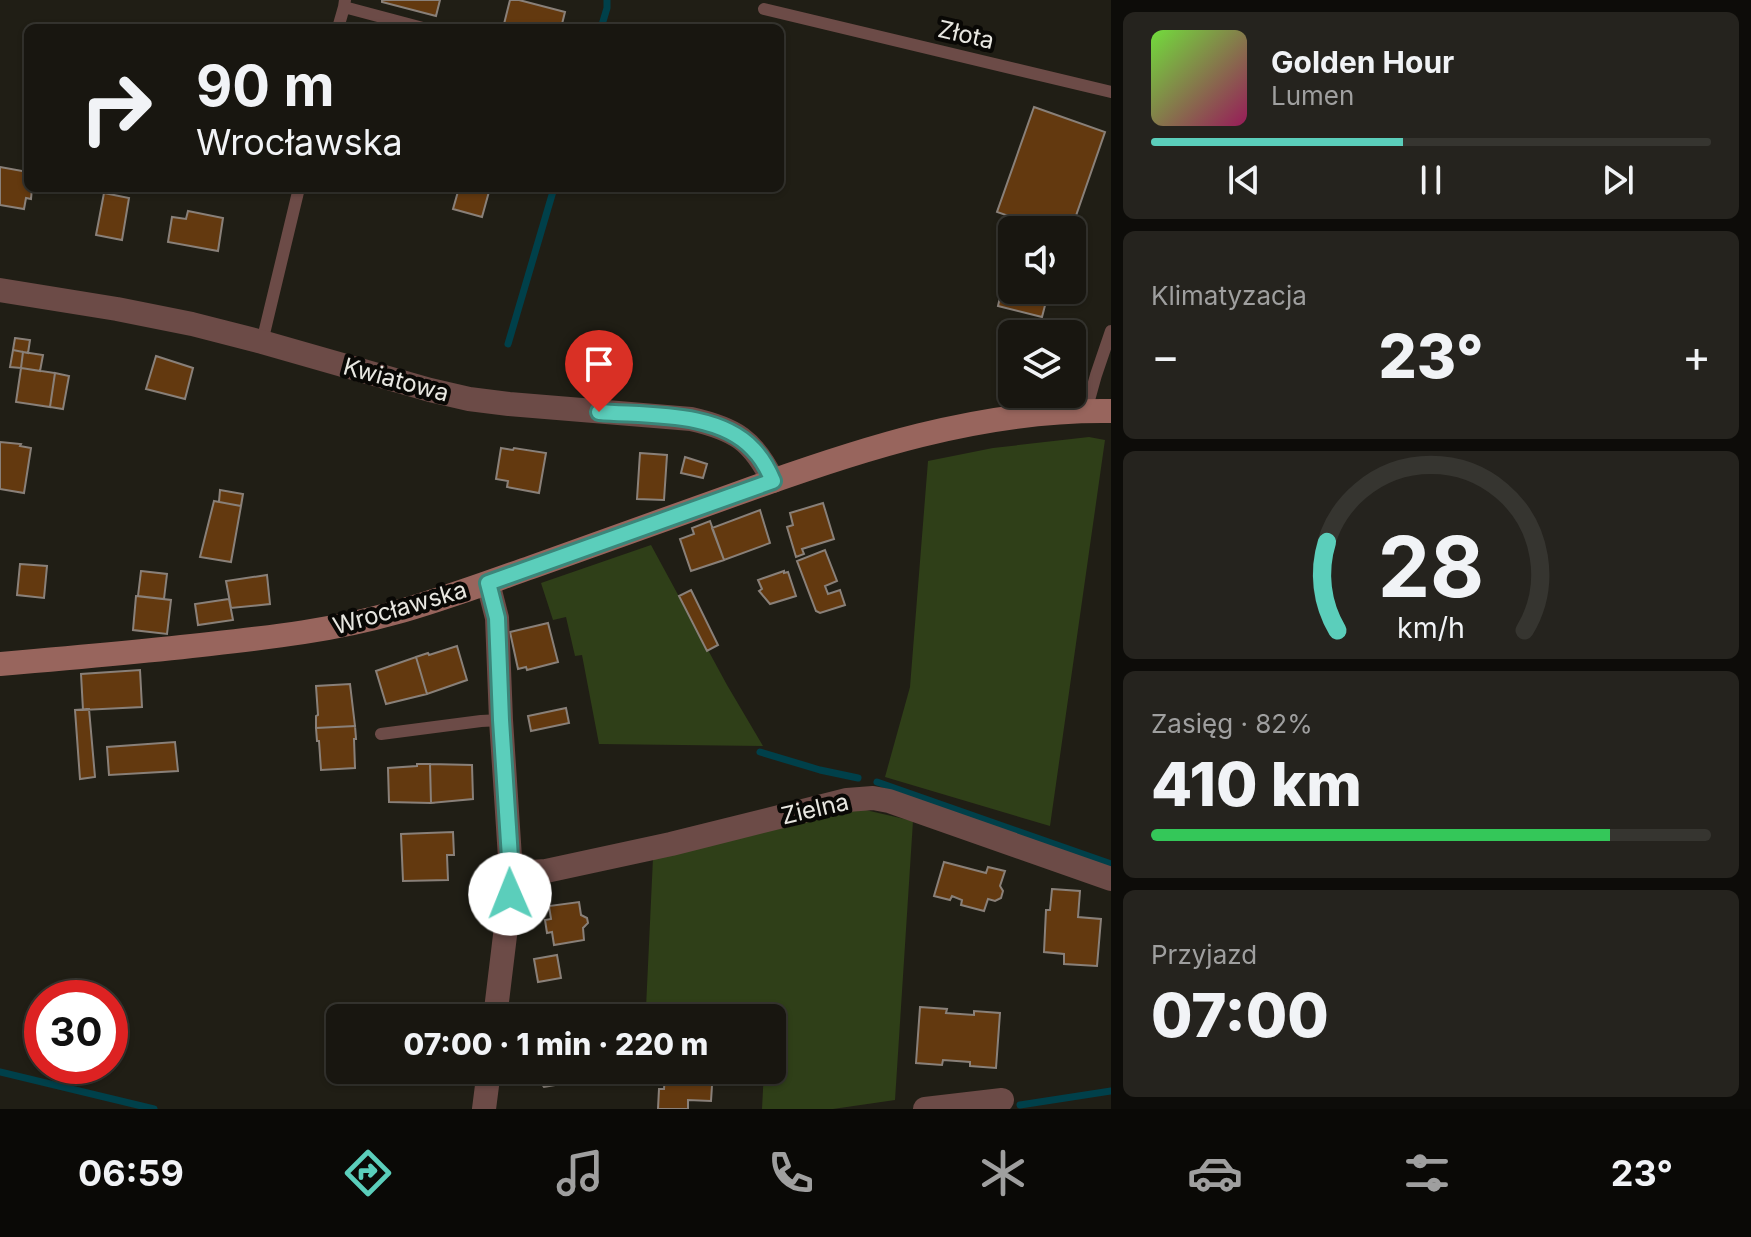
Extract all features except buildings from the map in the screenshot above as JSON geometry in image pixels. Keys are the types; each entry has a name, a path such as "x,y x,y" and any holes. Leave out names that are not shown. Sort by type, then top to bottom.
{"street":[{"name":"Kwiatowa","path":"0,290 192,324 469,399 691,419 713,424 752,447 773,481"},
{"name":"Wrocławska","path":"0,664 188,647 326,630 397,612 488,583 773,481 881,446 945,429 1024,415 1111,411"},
{"path":"488,583 497,618 511,873 497,1004"},
{"name":"Zielna","path":"511,873 546,871 655,848 861,798 889,801 1111,879"},
{"path":"484,1109 487,1084"},
{"path":"925,1109 1002,1100"}],"lane":[{"path":"339,24 344,3 410,24"},
{"name":"Złota","path":"764,9 1111,92"},
{"path":"262,342 298,192"},
{"path":"1086,411 1111,331"},
{"path":"381,734 501,720"}],"green space":[{"path":"1089,437 1105,440 1050,826 885,777 910,687 928,461 993,448"},
{"path":"651,545 763,746 599,744 582,655 575,656 566,617 553,620 541,583"},
{"path":"857,808 913,821 895,1100 833,1109 762,1109 763,1084 786,1084 786,1004 646,1004 653,858"}],"waterway":[{"path":"602,24 607,0"},
{"path":"508,344 553,192"},
{"path":"760,752 858,778"},
{"path":"877,782 1111,864"},
{"path":"0,1072 154,1109"},
{"path":"1020,1105 1111,1091"}],"route":[{"path":"510,894 497,618 488,583 773,481 752,447 713,424 691,419 599,412"}]}
